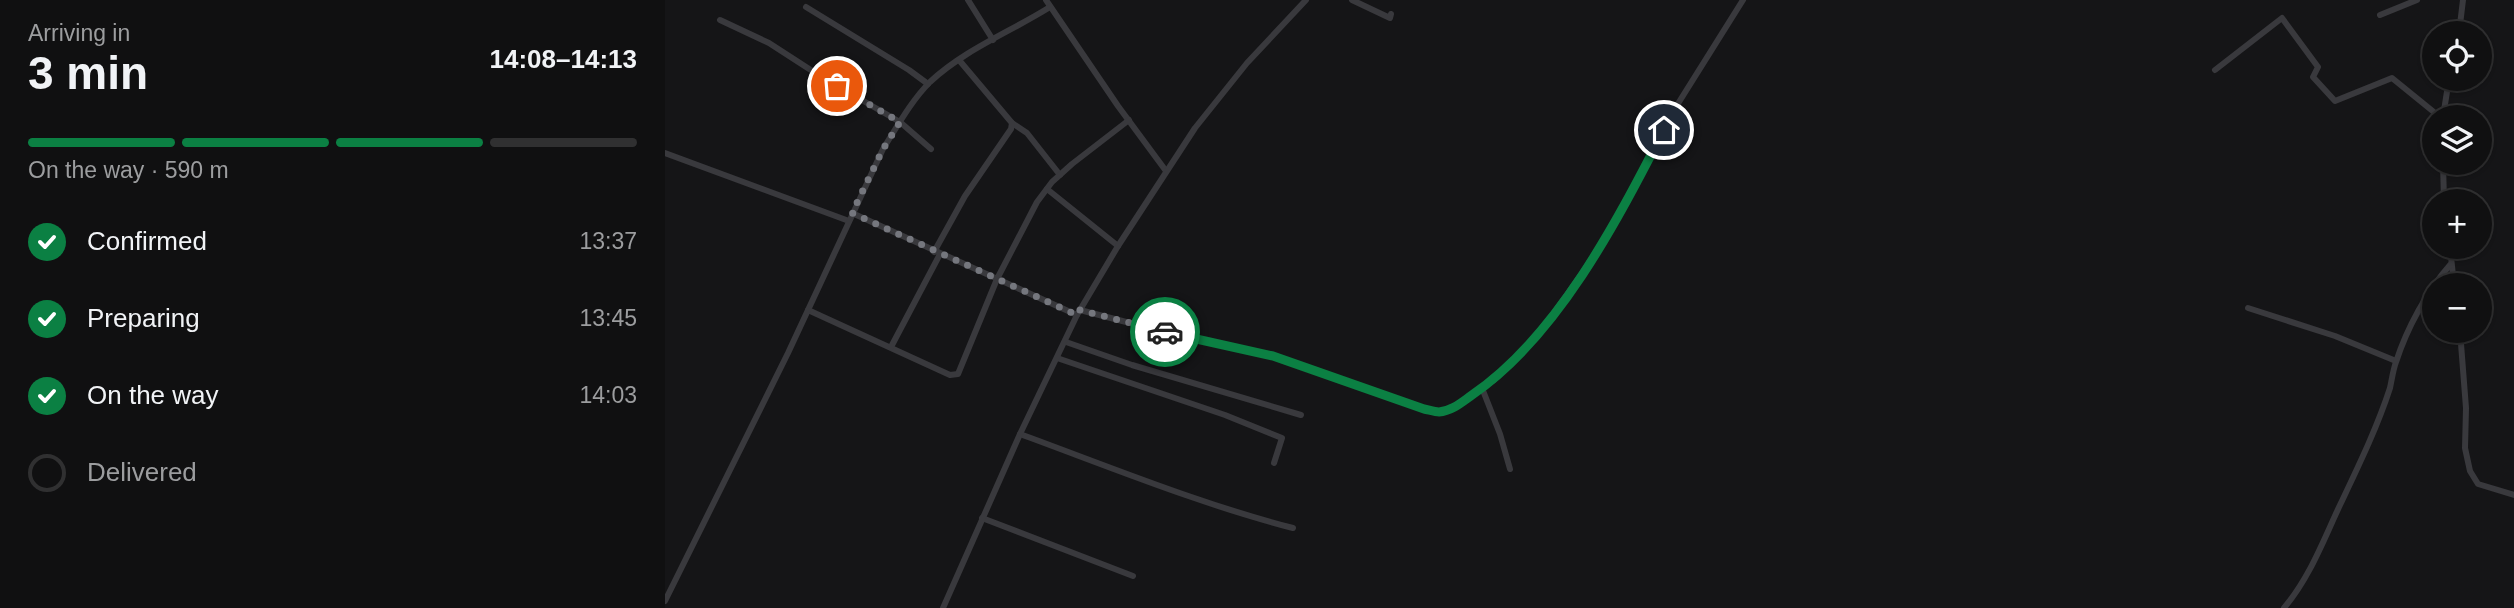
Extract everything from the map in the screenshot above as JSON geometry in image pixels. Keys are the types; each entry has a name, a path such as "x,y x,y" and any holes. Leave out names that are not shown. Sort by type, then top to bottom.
{"street":[{"path":"968,0 993,40"},
{"path":"943,608 1078,313 1118,246 1219,96 1306,0"},
{"path":"1352,0 1389,18 1391,14"},
{"path":"852,213 937,253 1078,313 1273,356 1438,412 1454,407 1494,380 1522,352 1583,272 1633,190 1674,110 1743,0"},
{"path":"2379,15 2417,0"},
{"path":"2460,21 2463,0"},
{"path":"665,601 808,310 883,149 928,85 959,60 1048,4 1166,171"},
{"path":"806,7 886,55 928,85"},
{"path":"2214,70 2281,18 2318,67 2313,77 2335,101 2392,78 2426,105"},
{"path":"720,20 769,43 900,122 931,149"},
{"path":"959,60 1012,123 1027,133 1060,175"},
{"path":"808,310 950,375 958,374 997,279 1034,208 1060,175 1129,120"},
{"path":"891,347 937,253 950,220 1011,129 1012,123"},
{"path":"665,153 849,221"},
{"path":"1047,189 1118,246"},
{"path":"2450,259 2452,273"},
{"path":"2284,608 2314,563 2370,441 2390,387 2396,361 2436,281 2450,265"},
{"path":"2248,307 2335,336 2396,361"},
{"path":"1066,342 1132,365 1301,415"},
{"path":"2461,343 2466,408 2465,447 2470,471 2478,484 2514,495"},
{"path":"1057,358 1225,415 1282,438 1274,463"},
{"path":"1482,388 1510,469"},
{"path":"1020,435 1185,494 1293,528"},
{"path":"982,518 1133,576"}],"way so far":[{"path":"837,86 900,122 883,149 852,213 1077,315 1080,310 1165,332"}],"route":[{"path":"1165,332 1273,356 1424,409 1438,412 1454,407 1494,380 1551,317 1605,238 1664,130"}]}
